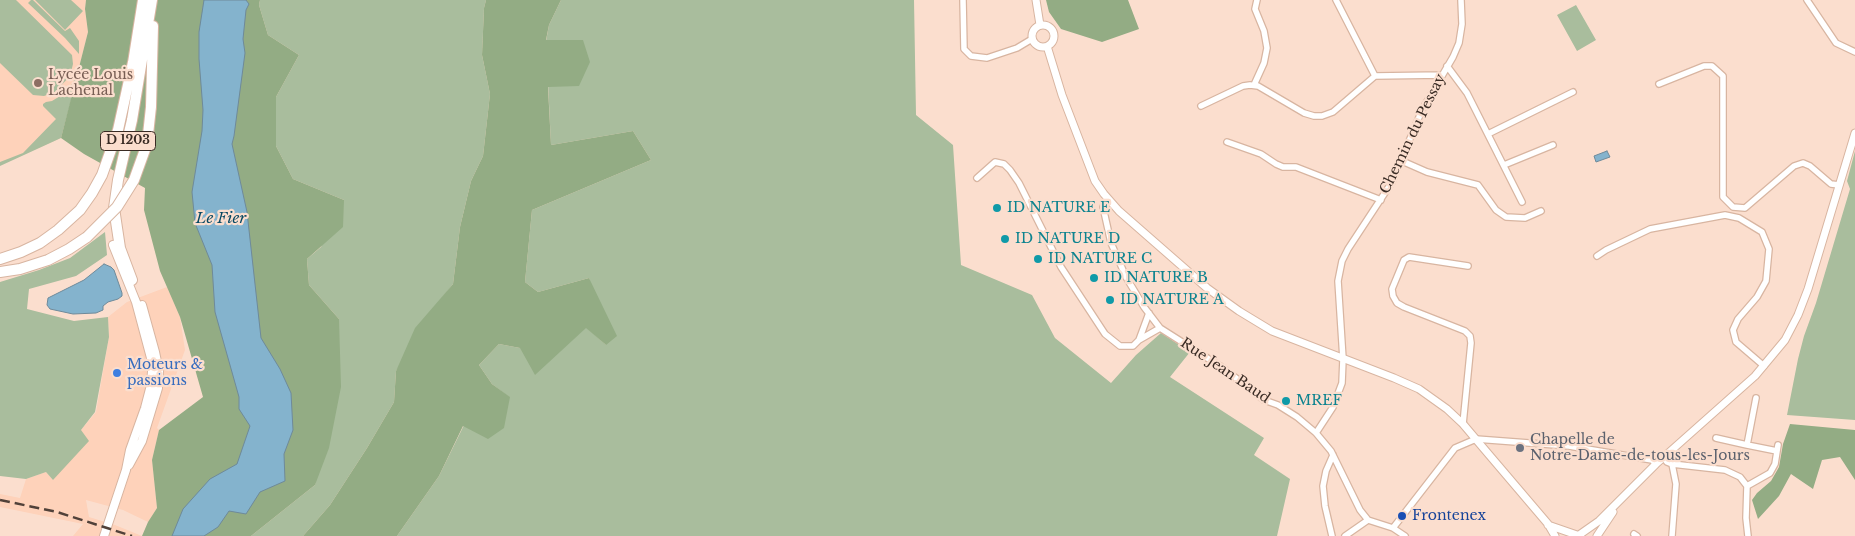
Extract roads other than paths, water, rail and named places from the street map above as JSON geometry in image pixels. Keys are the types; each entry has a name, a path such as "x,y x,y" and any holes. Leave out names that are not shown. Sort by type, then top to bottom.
{"highway":[{"name":"D 1203","path":"114,245 109,224 109,199 112,177 125,128 143,0"},
{"name":"D 1203","path":"0,272 20,269 48,260 87,237 117,207 134,180 147,144 152,108 154,0"},
{"name":"D 1203","path":"132,280 118,240 114,208 154,0"},
{"name":"D 1203","path":"0,259 40,243 80,210 92,193 102,175 118,130 133,62"}],"main road":[{"name":"D 1203","path":"104,536 145,408 152,372 136,302 114,245"},
{"name":"D 1203","path":"126,470 142,441 147,426 158,388 159,371 149,327 132,280"}],"street":[{"path":"963,0 964,48 970,56 987,58 1017,48 1032,39"},
{"path":"1036,0 1040,25"},
{"path":"1254,85 1264,63 1267,48 1264,31 1255,9 1257,0"},
{"path":"1336,0 1375,76"},
{"name":"Chemin du Pessay","path":"1316,433 1333,407 1343,374 1339,271 1348,249 1392,182 1422,110 1459,43 1462,24 1461,0"},
{"path":"1807,0 1836,43 1854,51"},
{"path":"1040,25 1050,27 1054,33 1054,40 1047,46 1042,47 1032,39 1033,31 1040,25"},
{"path":"1047,46 1062,96 1095,181 1107,198 1206,288 1239,311 1272,331 1419,389 1447,409 1476,439 1548,524 1555,536"},
{"path":"1447,66 1467,93 1522,202"},
{"path":"1659,84 1704,66 1712,66 1722,76 1723,197 1733,206 1745,208 1794,166 1803,163 1810,166 1831,184 1840,185"},
{"path":"1201,106 1243,86 1254,85 1304,113 1318,117 1332,112 1375,76 1442,75"},
{"path":"1488,134 1573,92"},
{"path":"1548,524 1579,536 1599,521 1663,457 1739,391 1764,366 1785,340 1801,309 1855,133"},
{"path":"1227,142 1261,154 1276,164 1296,167 1380,200"},
{"path":"1504,165 1553,145"},
{"path":"1402,161 1427,172 1478,185 1496,210 1506,216 1525,218 1541,210"},
{"path":"978,178 995,162 1004,164 1010,170 1019,183 1061,267 1105,334 1120,346 1127,347 1133,346 1139,340 1160,328"},
{"name":"Rue Jean Baud","path":"1107,198 1103,207 1111,244 1126,277 1160,328 1223,368 1264,400 1278,405 1297,417 1316,433 1333,455 1360,510 1368,520"},
{"path":"1597,256 1650,229 1724,215 1739,218 1762,232 1769,248 1766,281 1757,297 1738,319 1733,330 1736,342 1764,366"},
{"path":"1463,424 1470,336 1465,331 1397,303 1392,289 1404,260 1408,257 1468,266"},
{"path":"1139,340 1149,313"},
{"path":"1747,444 1756,398"},
{"path":"1716,438 1778,448 1775,464 1770,473 1747,486"},
{"path":"1393,528 1455,448 1476,439 1569,446 1652,460 1656,464"},
{"path":"1332,536 1324,506 1323,486 1326,471 1333,455"},
{"path":"1663,457 1672,464 1725,470 1740,477 1747,486 1746,518 1748,536"},
{"path":"1672,464 1676,484 1672,536"},
{"path":"1597,536 1624,494"},
{"path":"1345,536 1368,520 1393,528 1405,536"}],"water":[{"name":"Le Fier","path":"204,0 246,0 249,4 246,10 243,39 245,53 232,144 247,212 261,338 280,369 291,393 293,430 284,454 285,481 260,492 246,514 229,511 218,527 204,536 172,536 183,509 210,479 237,464 250,426 239,409 239,397 215,312 212,265 195,223 192,192 202,131 203,110 199,32"},
{"path":"1607,151 1610,157 1596,162 1594,156"},
{"path":"104,264 114,270 122,296 108,302 103,306 103,310 96,313 73,314 50,309 47,305 48,298 84,280"}],"railway":[{"path":"0,500 57,512 132,536"}],"place":[{"name":"Lycée Louis Lachenal","path":"38,83"},
{"name":"ID NATURE E","path":"997,208"},
{"name":"ID NATURE D","path":"1005,239"},
{"name":"ID NATURE C","path":"1038,259"},
{"name":"ID NATURE B","path":"1094,278"},
{"name":"ID NATURE A","path":"1110,300"},
{"name":"Moteurs & passions","path":"117,373"},
{"name":"MREF","path":"1286,401"},
{"name":"Chapelle de Notre-Dame-de-tous-les-Jours","path":"1520,448"},
{"name":"Frontenex","path":"1402,516"}]}
